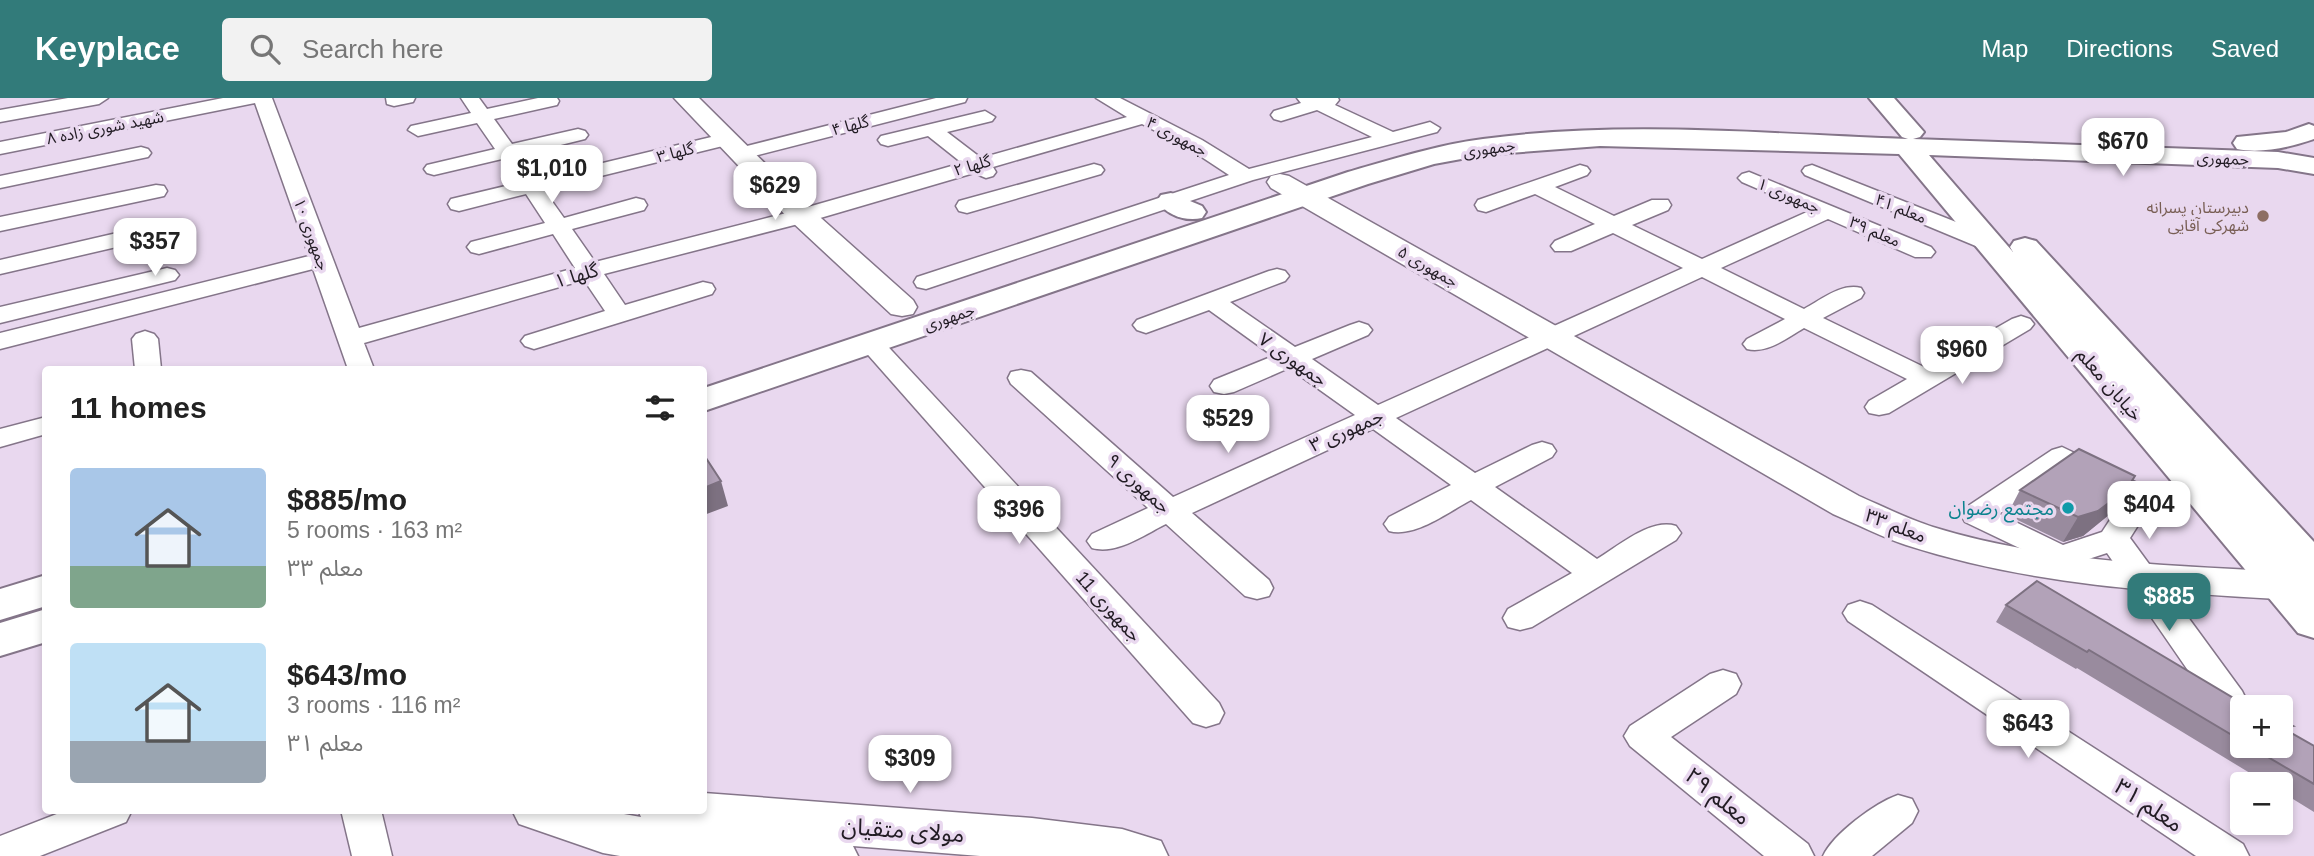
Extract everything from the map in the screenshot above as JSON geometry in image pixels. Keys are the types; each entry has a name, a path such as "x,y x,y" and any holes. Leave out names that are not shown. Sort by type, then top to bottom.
{"main road":[{"path":"1871,102 1909,139"},
{"name":"جمهوری","path":"707,372 902,307 1182,207 1292,189 1430,158 1542,141 1660,138 1909,139 2258,144 2312,132"},
{"name":"جمهوری","path":"1909,139 2278,160 2314,166"},
{"name":"خیابان معلم","path":"1909,139 1990,244 2304,580"},
{"name":"خیابان معلم","path":"1909,139 2304,580 2314,622"},
{"name":"جمهوری","path":"707,399 871,343 1292,189"},
{"path":"0,605 42,591"},
{"path":"0,640 42,626"}],"street":[{"path":"0,117 99,98"},
{"name":"شهید شوری زاده ۸","path":"0,148 252,98"},
{"name":"جمهوری ۱۰","path":"263,98 360,366"},
{"path":"470,98 619,314"},
{"path":"685,98 802,216 902,307"},
{"name":"گلها ۴","path":"735,146 958,98"},
{"name":"جمهوری ۴","path":"1105,98 1195,144 1246,176"},
{"path":"1280,116 1311,101 1337,98"},
{"path":"418,130 550,101"},
{"path":"1311,101 1388,137"},
{"path":"60,105 62,170"},
{"path":"888,140 985,117"},
{"name":"گلها ۲","path":"802,216 1143,118"},
{"path":"926,282 1182,207 1246,176 1430,128"},
{"path":"931,129 973,165 1018,191"},
{"path":"434,169 578,135"},
{"name":"گلها ۳","path":"459,204 735,146"},
{"path":"0,182 141,153"},
{"path":"967,206 1094,170"},
{"path":"1486,205 1580,171"},
{"name":"معلم ۴۱","path":"1812,171 1990,244"},
{"name":"جمهوری ۱","path":"1749,178 1828,211"},
{"path":"1537,187 1927,379"},
{"name":"جمهوری ۵","path":"1292,189 1551,337"},
{"path":"0,225 156,191"},
{"path":"479,247 636,205"},
{"path":"1563,246 1660,205"},
{"path":"64,211 68,299"},
{"name":"معلم ۳۹","path":"1828,211 1923,251"},
{"name":"جمهوری ۳","path":"1103,541 1828,211"},
{"name":"گلها ۱","path":"350,339 589,271 802,216"},
{"path":"0,267 156,231"},
{"path":"0,341 322,260"},
{"path":"0,315 167,275"},
{"path":"1146,325 1277,276"},
{"path":"534,341 703,289"},
{"path":"1756,344 1852,293"},
{"name":"جمهوری ۷","path":"1211,300 1596,574"},
{"path":"1879,407 2021,324"},
{"path":"1224,386 1359,330"},
{"name":"معلم ۳۳","path":"1551,337 1846,505 1919,536 2001,557 2090,573 2304,580"},
{"path":"145,339 148,366"},
{"name":"جمهوری 11","path":"871,343 1206,713"},
{"name":"جمهوری ۹","path":"1021,378 1256,588"},
{"path":"0,438 42,426"},
{"path":"1400,524 1542,451"},
{"path":"2062,456 2141,497 2113,539 2061,557 1976,515 2062,456"},
{"path":"1520,618 1665,533"},
{"path":"2113,539 2143,576 2230,698"},
{"name":"معلم ۳۱","path":"1860,613 2205,850"},
{"path":"2160,660 2230,702"},
{"name":"معلم ۲۹","path":"1723,684 1643,736 1794,856"},
{"path":"1843,856 1898,811"},
{"path":"0,854 102,814"},
{"path":"362,814 372,856"},
{"name":"مولای متقیان","path":"548,814 603,832 674,844 833,856"},
{"name":"مولای متقیان","path":"689,814 1031,839 1143,856"}],"building":[{"path":"2079,449 2135,476 2126,490 2098,511 2078,517 2020,490"},
{"path":"707,460 721,481 707,487"},
{"path":"2037,581 2230,696 2230,734 2089,650 2087,652 2006,605"},
{"path":"2293,734 2314,746 2314,784 2270,758 2293,758"}],"place":[{"name":"دبیرستان پسرانه شهرکی آقایی","path":"2263,216"},
{"name":"مجتمع رضوان","path":"2068,508"}]}
